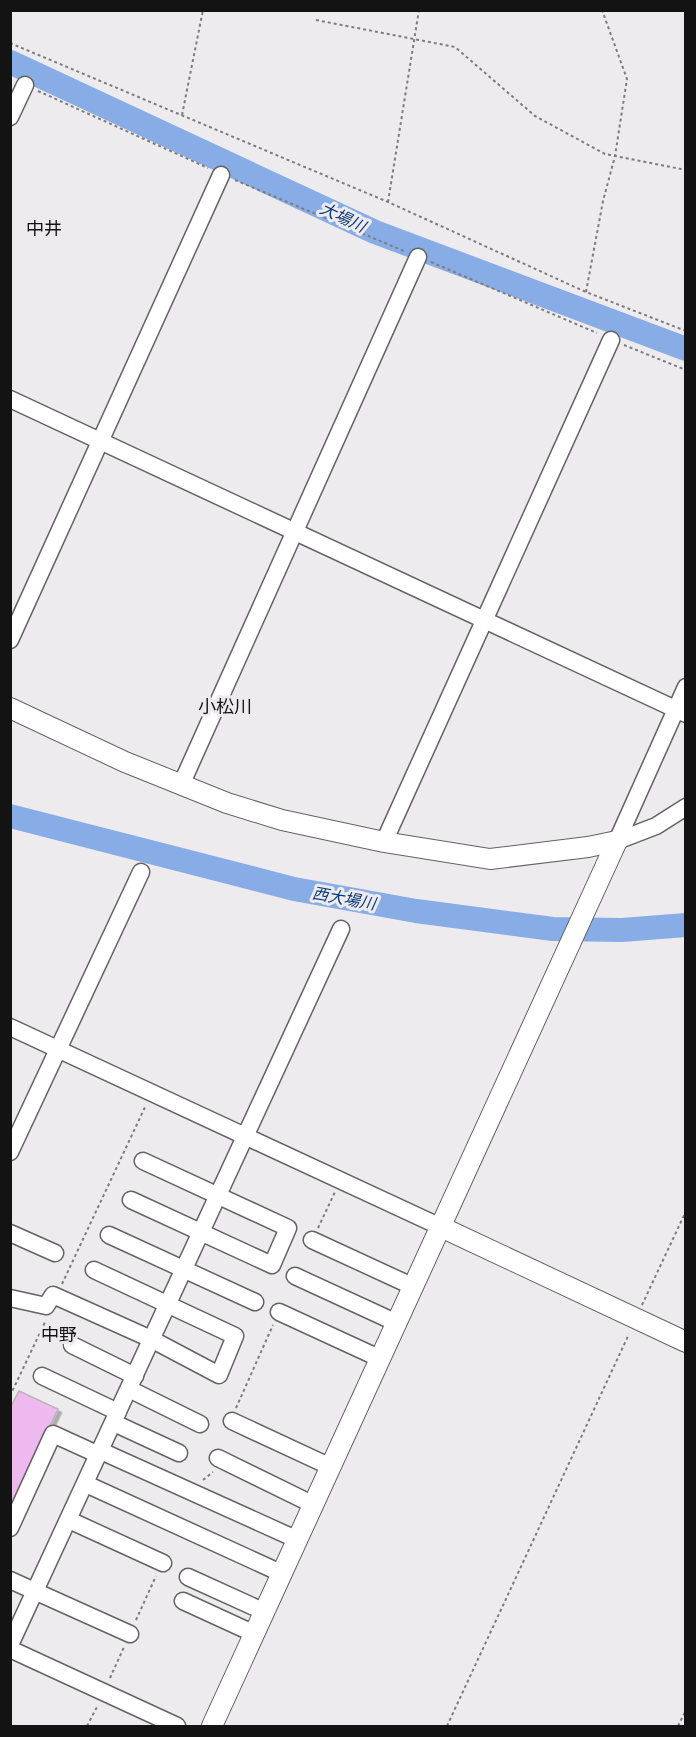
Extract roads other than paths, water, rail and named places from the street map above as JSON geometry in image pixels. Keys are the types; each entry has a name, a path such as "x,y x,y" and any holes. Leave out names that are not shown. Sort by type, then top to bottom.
{"street":[{"path":"10,117 25,85"},
{"path":"10,640 221,175"},
{"path":"181,785 418,257"},
{"path":"384,842 611,339"},
{"path":"10,399 680,712"},
{"path":"212,1726 618,841 680,712 686,687"},
{"path":"10,708 181,785 282,820 384,842 490,859 618,841 656,826 686,807"},
{"path":"11,1148 141,872"},
{"path":"177,1726 10,1647 341,929"},
{"path":"10,1027 686,1342"},
{"path":"130,1200 272,1265 288,1228 143,1161"},
{"path":"10,1233 55,1253"},
{"path":"109,1235 255,1302"},
{"path":"312,1240 414,1287"},
{"path":"10,1298 46,1306 53,1295 56,1296 151,1340 219,1375 235,1336 94,1270"},
{"path":"295,1276 397,1323"},
{"path":"279,1312 381,1359"},
{"path":"72,1345 200,1424"},
{"path":"42,1376 179,1453"},
{"path":"232,1421 331,1467"},
{"path":"10,1528 53,1434 298,1540"},
{"path":"218,1458 314,1505"},
{"path":"86,1484 283,1574"},
{"path":"69,1520 163,1563"},
{"path":"188,1577 265,1612"},
{"path":"10,1580 130,1634"},
{"path":"183,1601 255,1634"}],"waterway":[{"name":"大場川","path":"10,62 375,232 686,349"},
{"name":"西大場川","path":"10,816 294,889 416,911 553,929 622,930 686,925"}],"district":[{"name":"中井","path":"44,229"},
{"name":"小松川","path":"225,707"},
{"name":"中野","path":"59,1335"}]}
